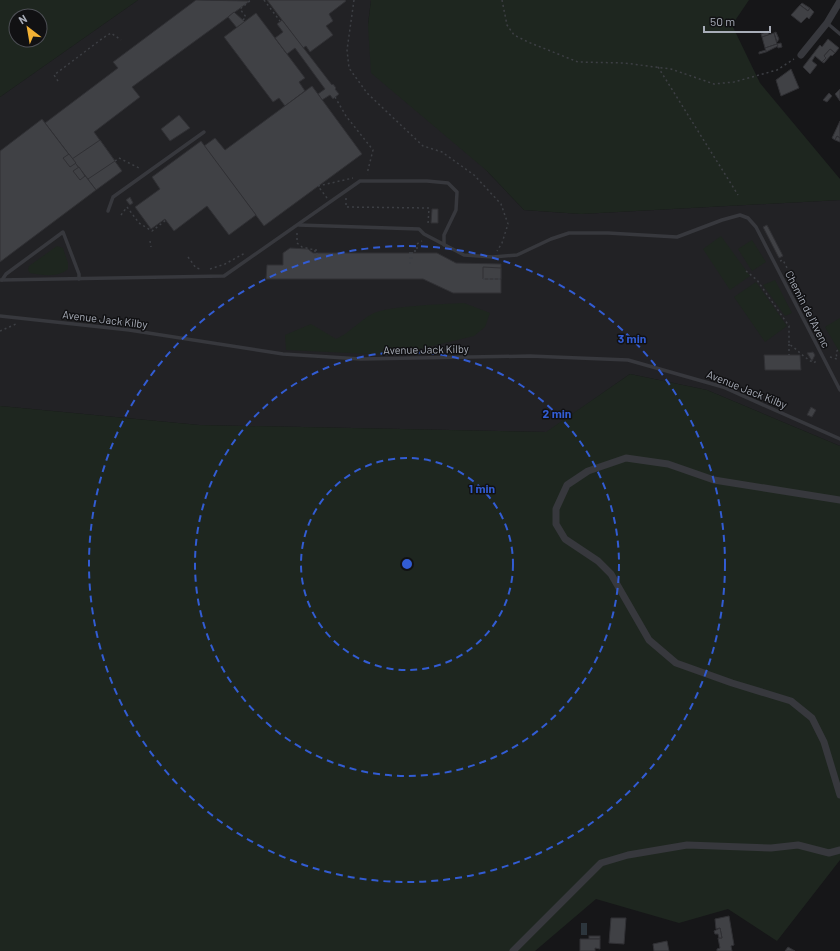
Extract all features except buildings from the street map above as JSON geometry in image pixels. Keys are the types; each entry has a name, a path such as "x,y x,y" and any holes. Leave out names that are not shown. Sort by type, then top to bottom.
{"street":[{"path":"801,55 827,23 840,1"},
{"path":"840,500 714,480 668,464 626,458 588,471 567,485 556,509 556,524 565,539 598,561 611,574 649,640 676,663 732,683 791,701 812,718 824,742 839,785 840,795"},
{"path":"513,951 601,863 628,855 687,844 771,848 798,845 829,853 840,850"}],"lane":[{"path":"827,23 840,34"},
{"path":"108,212 113,197 204,132"},
{"path":"1,280 79,280 224,276 299,227 330,201 360,181 427,181 448,183 457,192 456,210 444,235 444,245"},
{"name":"Chemin de l'Avenc","path":"493,257 517,255 551,239 569,234 608,233 677,236 740,215 748,218 756,227 840,390"},
{"path":"299,227 419,229 424,234 464,255 493,257"},
{"path":"1,280 6,274 63,232 79,274 79,280"},
{"name":"Avenue Jack Kilby","path":"0,316 129,330 283,354 361,359 530,356 628,360 723,387 840,439"}],"path":[{"path":"243,20 246,17 240,9 251,0"},
{"path":"264,0 280,22"},
{"path":"354,0 347,50 349,68 367,93 423,146 442,152 474,175 501,204 508,224 502,243 493,257"},
{"path":"502,0 507,25 514,35 578,62 624,64 671,69 714,84 734,82 777,70 801,55"},
{"path":"58,81 54,76 103,38 111,33 122,40"},
{"path":"658,67 738,195"},
{"path":"335,97 346,116 373,150 367,176"},
{"path":"115,161 119,158 147,172"},
{"path":"327,198 318,186 354,179"},
{"path":"339,198 346,197 346,207 429,208 428,224"},
{"path":"121,215 127,207 140,223 152,231 166,220"},
{"path":"299,227 296,237 296,244 315,250"},
{"path":"412,251 417,251 416,244 426,238"},
{"path":"150,241 151,247"},
{"path":"315,250 315,257"},
{"path":"315,250 317,250 317,262"},
{"path":"188,257 196,268 207,271 225,264 248,251"},
{"path":"412,251 412,259"},
{"path":"410,264 410,252 412,251"},
{"path":"780,261 783,260 808,310"},
{"path":"746,271 757,280 789,326 789,355"},
{"path":"483,279 501,279"},
{"path":"0,331 14,326 23,318"},
{"path":"789,344 800,351 808,360 814,363 818,360"},
{"path":"827,355 836,360 838,350"}],"shaded area":[{"path":"0,0 138,0 0,97"},
{"path":"138,0 371,0 368,25 487,171 524,210 581,214 840,200 840,446 707,390 630,374 547,432 199,425 0,406 0,97"},
{"path":"371,0 749,0 732,25 760,83 840,179 840,200 581,214 524,210 487,171 371,73 368,25"},
{"path":"721,236 750,276 730,290 703,249"},
{"path":"752,240 766,262 752,271 738,249"},
{"path":"57,246 63,248 68,263 68,269 55,275 30,273 28,270 29,266"},
{"path":"775,280 792,313 785,316 763,285"},
{"path":"756,282 787,326 765,342 734,297"},
{"path":"464,303 490,313 485,327 474,336 407,352 371,354 286,350 285,335 311,324 336,339 367,317 379,311 416,306"},
{"path":"840,318 840,353 825,327"},
{"path":"630,374 707,390 840,446 840,860 777,941 728,909 679,923 596,899 535,951 0,951 0,406 199,425 546,432"},
{"path":"581,923 587,923 587,935 581,935"}]}
